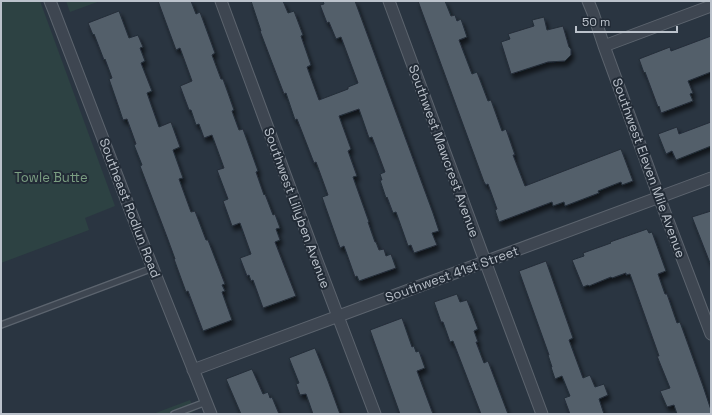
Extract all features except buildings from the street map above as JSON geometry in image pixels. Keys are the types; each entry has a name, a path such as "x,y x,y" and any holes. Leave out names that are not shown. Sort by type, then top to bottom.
{"street":[{"name":"Southeast Rodlun Road","path":"50,1 211,414"},
{"name":"Southwest Lillyben Avenue","path":"221,1 375,414"},
{"name":"Southwest Mawcrest Avenue","path":"389,1 542,414"},
{"name":"Southwest Eleven Mile Avenue","path":"588,1 659,197 711,334"},
{"path":"604,46 711,6"},
{"name":"Southwest 41st Street","path":"193,370 711,178"}],"lane":[{"path":"1,325 153,268"},
{"path":"174,414 206,402"}],"green space":[{"name":"Towle Butte","path":"1,1 40,1 115,206 85,218 89,230 1,263"},
{"path":"66,1 100,1 70,12"},
{"path":"190,400 195,411 188,414 153,414"}]}
